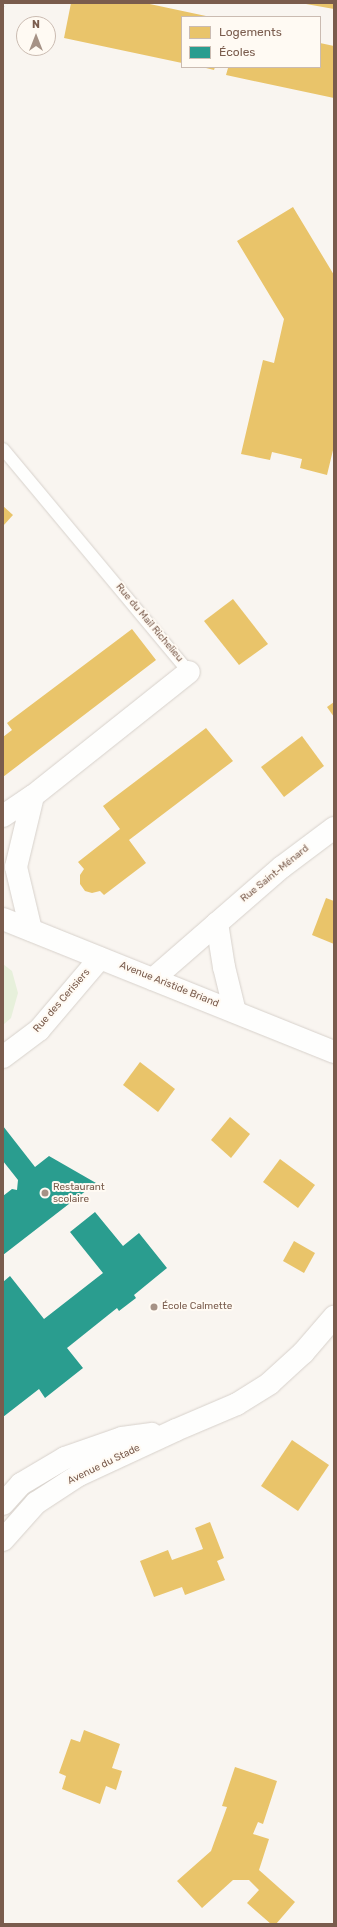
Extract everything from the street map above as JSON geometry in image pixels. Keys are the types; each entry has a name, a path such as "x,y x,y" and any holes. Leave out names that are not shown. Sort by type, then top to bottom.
{"street":[{"name":"Rue du Mail Richelieu","path":"3,816 32,796 189,672"},
{"path":"31,930 16,867 32,796"},
{"name":"Rue Saint-Ménard","path":"153,979 282,867 334,828"},
{"name":"Avenue Aristide Briand","path":"3,919 334,1052"},
{"path":"217,923 224,967 236,1012"},
{"name":"Rue des Cerisiers","path":"3,1057 39,1030 100,958"},
{"name":"Avenue du Stade","path":"3,1540 36,1503 79,1476 176,1430 237,1404 270,1383 303,1352 334,1317"},
{"name":"Avenue du Stade","path":"3,1504 21,1484 65,1458 122,1438 176,1430"}],"lane":[{"name":"Rue du Mail Richelieu","path":"3,449 189,672"}],"green space":[{"path":"3,964 12,971 18,993 11,1018 3,1025"}],"building: Logements":[{"path":"71,3 145,3 206,16 181,16 181,63 64,38"},
{"path":"306,3 334,3 334,9 306,4"},
{"path":"321,43 334,46 334,98 226,75 228,68 321,68"},
{"path":"293,207 334,275 334,446 327,475 300,468 302,459 272,452 270,460 241,454 263,360 274,363 284,319 237,241"},
{"path":"3,506 13,515 3,526"},
{"path":"233,599 268,644 239,665 204,621"},
{"path":"132,629 156,660 3,777 3,737 12,730 7,723"},
{"path":"334,702 334,717 327,707"},
{"path":"206,728 233,761 129,840 146,863 104,895 100,891 92,893 85,891 80,884 80,875 84,869 78,862 120,829 103,806"},
{"path":"302,736 324,766 284,797 261,767"},
{"path":"326,898 334,901 334,944 312,935"},
{"path":"140,1062 175,1089 158,1112 123,1085"},
{"path":"230,1117 250,1134 231,1158 211,1140"},
{"path":"280,1159 315,1185 298,1208 263,1182"},
{"path":"294,1241 315,1253 304,1273 283,1261"},
{"path":"292,1440 329,1465 298,1511 261,1486"},
{"path":"210,1522 224,1558 217,1561 225,1580 185,1595 182,1587 154,1597 140,1561 168,1550 172,1560 203,1549 195,1528"},
{"path":"84,1730 120,1744 112,1768 122,1771 116,1790 106,1786 100,1804 62,1789 66,1776 59,1773 71,1739 80,1742"},
{"path":"235,1767 277,1781 263,1824 258,1822 253,1834 269,1839 259,1870 295,1902 276,1924 271,1924 247,1903 259,1890 249,1880 233,1880 202,1908 177,1881 211,1851 227,1807 222,1806"}],"building: Écoles":[{"name":"Restaurant scolaire","path":"3,1126 35,1167 49,1156 96,1183 3,1255 3,1196 12,1189 17,1190 18,1180 3,1161"},
{"path":"95,1212 123,1246 139,1233 167,1268 134,1295 136,1298 119,1311 117,1308 67,1348 83,1368 45,1398 39,1389 3,1417 3,1282 10,1276 44,1319 103,1273 70,1232"}],"place":[{"name":"Restaurant scolaire","path":"45,1193"},
{"name":"École Calmette","path":"154,1307"}]}
